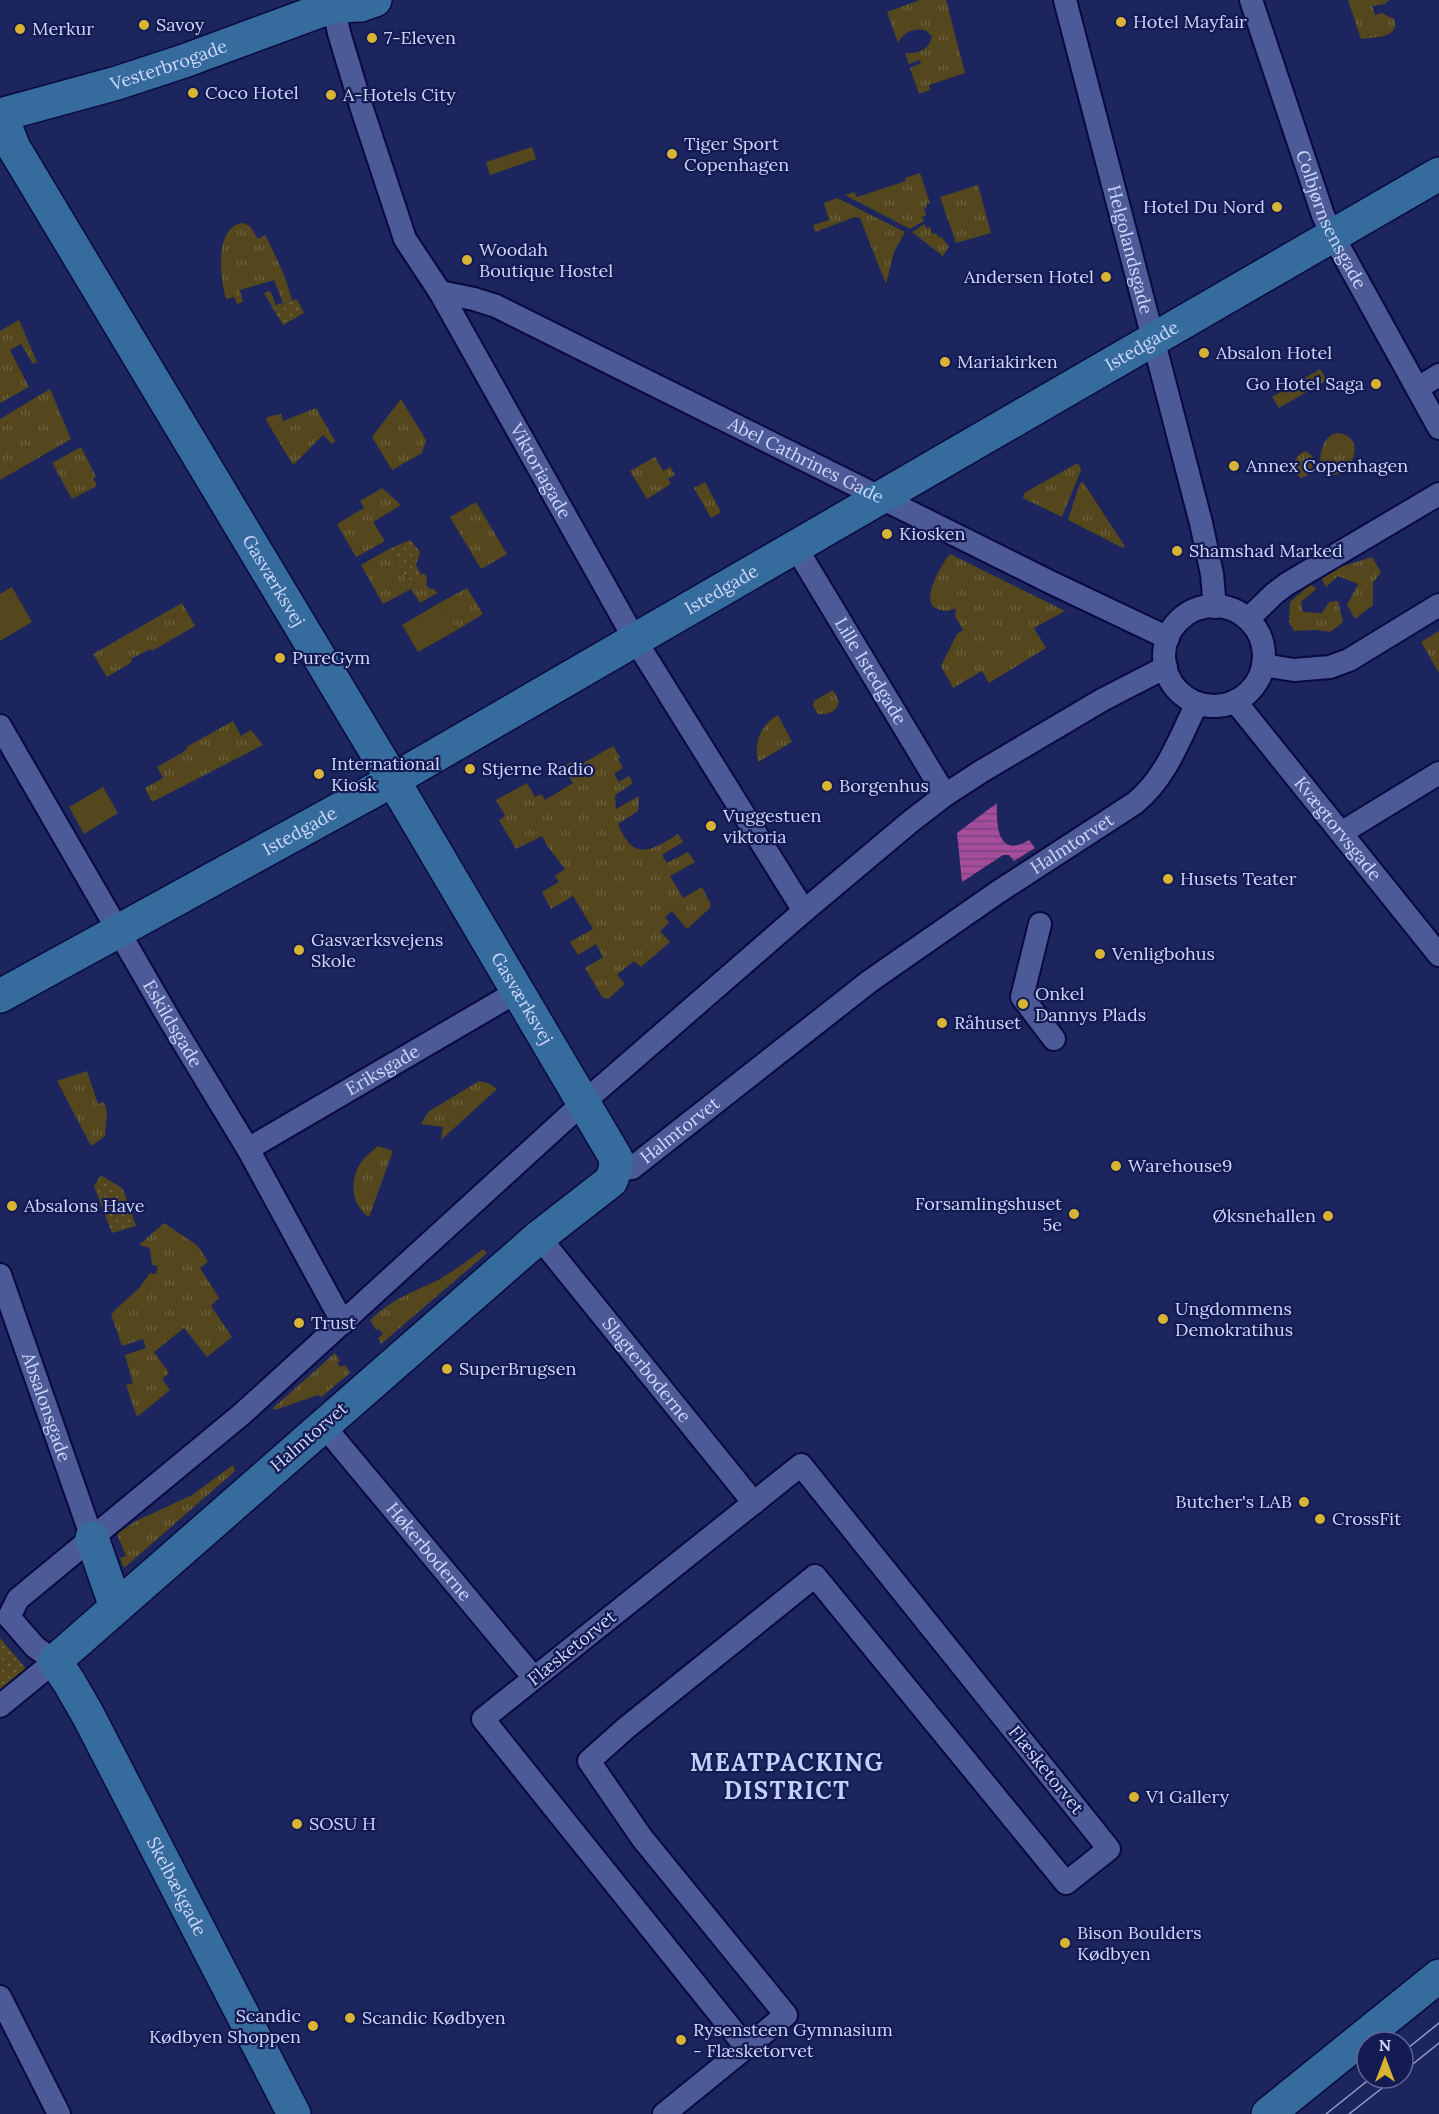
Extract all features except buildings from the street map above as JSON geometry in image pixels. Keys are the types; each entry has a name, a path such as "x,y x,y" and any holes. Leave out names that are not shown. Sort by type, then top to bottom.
{"street":[{"name":"Vesterbrogade","path":"0,114 150,72 335,2 361,5 375,0"},
{"name":"Helgolandsgade","path":"1065,0 1208,550 1215,607"},
{"name":"Colbjørnsensgade","path":"1251,0 1323,215 1439,428"},
{"name":"Viktoriagade","path":"335,2 339,33 405,239 440,292 634,638 804,911"},
{"name":"Gasværksvej","path":"0,114 14,148 584,1102 616,1158 615,1170"},
{"name":"Istedgade","path":"0,996 393,780 634,638 1439,174"},
{"name":"Abel Cathrines Gade","path":"440,292 496,306 1058,586 1168,638"},
{"path":"1418,388 1439,375"},
{"path":"1248,620 1275,593 1287,585 1439,494"},
{"name":"Lille Istedgade","path":"795,546 945,795"},
{"path":"1263,665 1308,670 1340,664 1439,605"},
{"path":"1206,607 1233,610 1248,620 1258,633 1264,656 1255,685 1243,697 1226,705 1216,706 1197,703 1176,689 1166,667 1165,652 1172,629 1187,615 1206,607"},
{"path":"0,1706 55,1660 35,1647 5,1618 18,1599 242,1414 584,1102 804,911 945,795 1102,699 1166,667"},
{"name":"Kvægtorvsgade","path":"1235,701 1439,955"},
{"name":"Halmtorvet","path":"55,1660 539,1237 611,1181 615,1170 632,1168 826,1014 916,948 1135,804 1150,790 1166,767 1197,703"},
{"name":"Eskildsgade","path":"0,726 248,1149 343,1323"},
{"path":"1341,833 1439,773"},
{"path":"1040,924 1022,997 1054,1039"},
{"name":"Eriksgade","path":"248,1149 518,991"},
{"name":"Slagterboderne","path":"539,1237 754,1503"},
{"name":"Absalonsgade","path":"0,1275 92,1538"},
{"name":"Høkerboderne","path":"323,1425 534,1678"},
{"name":"Flæsketorvet","path":"801,1465 1109,1849 1066,1883 815,1576 626,1728 589,1761 642,1838 786,2015 746,2047 483,1719 754,1503 801,1465"},
{"path":"92,1538 116,1606"},
{"name":"Skelbækgade","path":"55,1660 88,1715 294,2114"},
{"path":"1268,2114 1439,1976"},
{"path":"0,1997 59,2114"},
{"path":"664,2114 746,2047"}],"green space":[{"path":"920,0 946,0 965,73 929,85 930,90 919,94 910,68 921,63 920,60 909,64 905,53 923,50 929,45 932,36 925,30 913,30 903,36 898,43 887,12"},
{"path":"1348,0 1389,0 1385,4 1372,6 1375,15 1382,13 1394,19 1394,30 1379,37 1361,39"},
{"path":"532,147 536,159 490,175 486,162"},
{"path":"920,173 930,203 924,208 926,215 922,217 924,221 910,229 845,195 854,192 857,197 906,181 905,178"},
{"path":"978,185 991,233 956,243 940,197"},
{"path":"837,198 905,232 894,252 886,284 860,218 855,217 815,232 813,225 829,220 824,203"},
{"path":"243,223 250,226 258,239 265,235 285,277 292,300 283,303 274,280 240,290 243,302 237,304 234,297 226,299 221,267 223,243 227,233 234,226"},
{"path":"925,224 926,228 930,227 932,234 936,233 949,246 943,256 912,232"},
{"path":"270,291 276,305 297,299 304,313 283,325 264,293"},
{"path":"19,320 37,362 33,364 21,344 10,350 29,387 0,403 0,331"},
{"path":"1320,369 1327,380 1279,408 1272,397"},
{"path":"50,389 71,439 0,480 0,419"},
{"path":"401,399 426,440 422,453 392,470 372,437"},
{"path":"316,408 335,441 332,444 323,435 293,465 266,420 267,417 281,414 283,421"},
{"path":"1338,433 1350,438 1354,446 1354,455 1342,472 1334,475 1326,472 1320,461 1324,443 1329,437"},
{"path":"81,447 96,477 93,478 97,486 72,499 52,463"},
{"path":"1306,451 1312,456 1313,466 1308,475 1301,478 1294,467 1298,456"},
{"path":"655,457 663,471 670,467 675,475 668,479 671,484 647,499 630,471"},
{"path":"1079,464 1081,470 1062,517 1023,498 1024,493"},
{"path":"705,482 721,512 711,518 694,488"},
{"path":"1083,482 1124,545 1123,548 1068,520 1080,483"},
{"path":"382,488 401,505 373,522 385,541 356,557 337,524 364,508 360,501"},
{"path":"476,502 507,554 481,569 450,517"},
{"path":"410,540 420,552 416,565 421,575 408,582 389,549"},
{"path":"389,549 408,582 424,573 427,577 426,585 437,593 420,603 411,589 383,604 361,565"},
{"path":"950,554 1065,611 1034,628 1046,648 989,683 982,671 953,688 941,666 957,634 963,630 955,616 956,608 947,611 937,609 932,605 930,599 934,582"},
{"path":"1372,557 1381,572 1373,583 1373,605 1355,619 1347,605 1358,584 1338,576 1326,587 1321,578 1334,569"},
{"path":"1311,584 1316,589 1301,602 1303,612 1322,613 1329,602 1338,601 1343,622 1330,632 1294,631 1289,622 1290,602"},
{"path":"12,587 32,622 0,641 0,594"},
{"path":"467,588 483,614 457,630 441,602"},
{"path":"441,602 457,630 418,652 402,625"},
{"path":"182,603 195,626 152,651 150,649 131,659 132,662 107,677 93,654"},
{"path":"1439,631 1439,673 1421,642"},
{"path":"833,690 839,701 836,708 829,713 818,714 813,706 814,701"},
{"path":"778,715 792,742 758,762 757,748 760,735 767,724"},
{"path":"233,721 241,736 251,730 263,745 152,802 145,788 163,778 157,767 185,751 188,746"},
{"path":"613,746 620,757 618,759 623,768 614,774 619,782 629,776 633,783 615,795 616,809 639,796 638,811 618,824 624,836 630,844 643,850 651,849 678,834 683,842 662,855 667,863 688,852 695,862 670,876 683,898 702,887 711,905 687,929 672,911 665,917 669,923 660,931 670,942 641,967 634,961 617,975 625,984 608,999 602,997 585,968 603,957 596,944 578,955 570,942 593,929 573,896 551,909 542,892 559,882 555,876 565,869 542,836 516,849 499,820 505,816 496,800 527,783 535,797 541,794 545,800 573,783 563,767 576,759 580,765"},
{"path":"103,787 118,813 84,834 69,807"},
{"path":"87,1071 98,1104 104,1102 107,1112 105,1136 91,1146 57,1081"},
{"path":"479,1081 497,1089 441,1140 443,1127 421,1124 428,1112"},
{"path":"378,1146 393,1151 369,1217 363,1212 355,1198 355,1174 363,1160"},
{"path":"101,1175 123,1189 136,1226 112,1233 94,1186"},
{"path":"164,1223 198,1246 208,1262 200,1268 219,1298 211,1306 232,1337 207,1357 184,1328 154,1352 169,1373 162,1379 170,1390 137,1417 126,1385 133,1383 125,1355 146,1348 143,1339 122,1346 111,1314 139,1288 150,1273 156,1274 158,1266 152,1265 150,1248 139,1245"},
{"path":"483,1249 487,1253 381,1344 378,1338 383,1334 379,1329 376,1330 370,1320 396,1301 440,1279"},
{"path":"335,1353 340,1361 337,1362 340,1367 345,1365 350,1373 321,1397 318,1395 275,1410 273,1408"},
{"path":"233,1465 235,1471 124,1568 120,1558 126,1556 117,1534 134,1522 192,1495"},
{"path":"0,1638 27,1670 0,1693"}],"shaded area":[{"path":"997,803 997,821 1005,843 1019,845 1029,840 1035,848 1014,861 1009,855 1003,855 962,882 957,833"}],"tram line":[{"path":"1415,2042 1439,2023"},
{"path":"1415,2062 1439,2043"},
{"path":"1326,2114 1356,2090"},
{"path":"1349,2114 1380,2090"}],"place":[{"name":"Hotel Mayfair","path":"1121,22"},
{"name":"Savoy","path":"144,25"},
{"name":"Merkur","path":"20,29"},
{"name":"7-Eleven","path":"372,38"},
{"name":"Coco Hotel","path":"193,93"},
{"name":"A-Hotels City","path":"331,95"},
{"name":"Tiger Sport Copenhagen","path":"672,154"},
{"name":"Hotel Du Nord","path":"1277,207"},
{"name":"Woodah Boutique Hostel","path":"467,260"},
{"name":"Andersen Hotel","path":"1106,277"},
{"name":"Absalon Hotel","path":"1204,353"},
{"name":"Mariakirken","path":"945,362"},
{"name":"Go Hotel Saga","path":"1376,384"},
{"name":"Annex Copenhagen","path":"1234,466"},
{"name":"Kiosken","path":"887,534"},
{"name":"Shamshad Marked","path":"1177,551"},
{"name":"PureGym","path":"280,658"},
{"name":"Stjerne Radio","path":"470,769"},
{"name":"International Kiosk","path":"319,774"},
{"name":"Borgenhus","path":"827,786"},
{"name":"Vuggestuen viktoria","path":"711,826"},
{"name":"Husets Teater","path":"1168,879"},
{"name":"Gasværksvejens Skole","path":"299,950"},
{"name":"Venligbohus","path":"1100,954"},
{"name":"Onkel Dannys Plads","path":"1023,1004"},
{"name":"Råhuset","path":"942,1023"},
{"name":"Warehouse9","path":"1116,1166"},
{"name":"Absalons Have","path":"12,1206"},
{"name":"Forsamlingshuset 5e","path":"1074,1214"},
{"name":"Øksnehallen","path":"1328,1216"},
{"name":"Ungdommens Demokratihus","path":"1163,1319"},
{"name":"Trust","path":"299,1323"},
{"name":"SuperBrugsen","path":"447,1369"},
{"name":"Butcher's LAB","path":"1304,1502"},
{"name":"CrossFit","path":"1320,1519"},
{"name":"V1 Gallery","path":"1134,1797"},
{"name":"SOSU H","path":"297,1824"},
{"name":"Bison Boulders Kødbyen","path":"1065,1943"},
{"name":"Scandic Kødbyen","path":"350,2018"},
{"name":"Scandic Kødbyen Shoppen","path":"313,2026"},
{"name":"Rysensteen Gymnasium - Flæsketorvet","path":"681,2040"}],"district":[{"name":"MEATPACKING DISTRICT","path":"787,1777"}]}
